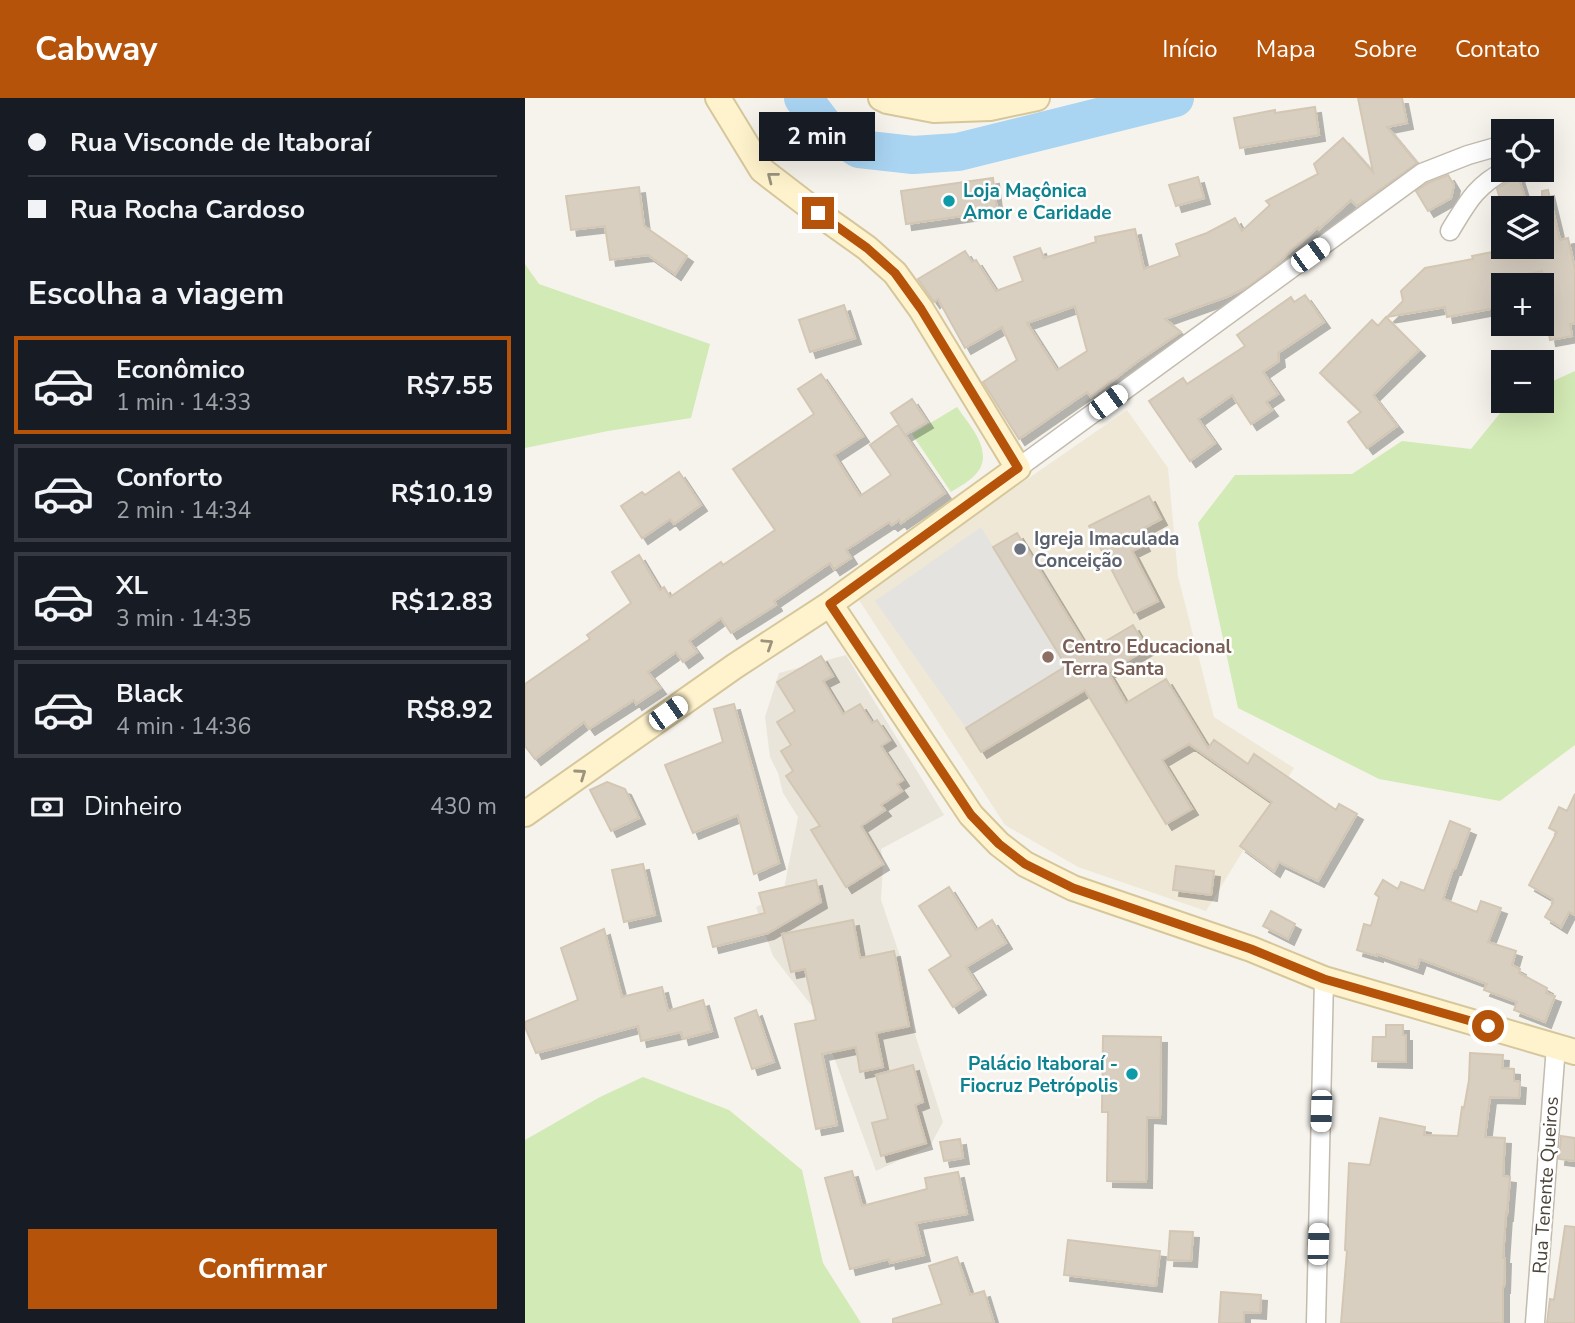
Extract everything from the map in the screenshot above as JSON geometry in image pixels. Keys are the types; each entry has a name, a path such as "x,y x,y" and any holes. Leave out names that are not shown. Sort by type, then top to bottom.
{"main road":[{"path":"525,814 735,666 830,604 1018,468 921,309 895,273 867,248 762,170 717,98"},
{"path":"881,98 935,110 990,108 1037,98"},
{"path":"830,604 971,815 999,844 1025,864 1073,888 1251,949 1324,979 1565,1049"}],"street":[{"path":"1018,468 1422,173 1491,148"},
{"path":"1450,231 1472,195 1491,178"},
{"path":"1316,1323 1324,979"},
{"name":"Rua Tenente Queiros","path":"1535,1323 1565,1049"}],"shaded area":[{"name":"Centro Educacional Terra Santa","path":"1127,410 1168,468 1178,576 1214,717 1294,768 1206,911 1078,867 1005,825 857,597"},
{"path":"981,527 1066,666 966,728 875,601"},
{"path":"846,655 944,815 881,849 881,900 900,956 914,1031 943,1122 930,1146 876,1171 818,1014 773,956 756,907 783,894 798,817 783,793 770,757 765,717 779,673"}],"green space":[{"path":"525,264 539,284 710,344 691,418 525,448"},
{"path":"1575,371 1575,745 1500,801 1379,779 1238,708 1198,523 1235,475 1352,474 1402,441 1471,449 1500,413 1554,413 1554,381"},
{"path":"957,407 979,440 983,459 974,476 951,492 912,434"},
{"path":"643,1077 729,1110 802,1170 823,1263 861,1323 525,1323 525,1140 600,1097"}],"building":[{"path":"1358,98 1402,98 1407,123 1387,127 1417,163 1357,206 1351,200 1249,286 1165,319 1181,332 1091,397 1087,392 1019,439 983,382 1017,360 1002,327 965,348 938,299 934,302 918,279 965,251 972,262 976,260 996,291 1023,281 1014,257 1040,248 1044,258 1096,242 1095,237 1135,229 1144,269 1180,256 1176,244 1207,233 1235,218 1242,231 1270,205 1266,201 1318,174 1314,164 1343,138 1373,172","holes":["1075,306 1087,351 1057,370 1027,323"]},
{"path":"1315,107 1319,135 1240,148 1234,118 1275,110 1275,113"},
{"path":"1448,175 1454,185 1451,198 1428,211 1416,191"},
{"path":"1198,177 1204,198 1176,206 1169,185"},
{"name":"Loja Maçônica Amor e Caridade","path":"993,178 997,211 906,224 901,191"},
{"path":"1508,182 1520,182 1524,196 1499,196 1497,189"},
{"path":"639,187 644,226 687,256 675,274 648,255 610,260 605,226 571,230 566,196"},
{"path":"1548,190 1549,196 1542,196 1542,191"},
{"path":"1554,215 1560,240 1568,238 1575,269 1575,323 1570,324 1572,336 1550,340 1549,336 1554,336 1554,273 1542,271 1491,273 1491,309 1447,317 1445,307 1387,317 1403,301 1401,291 1425,268 1473,259 1472,256 1491,252 1491,259 1554,259"},
{"path":"1305,295 1324,322 1278,353 1279,361 1263,372 1278,394 1266,402 1272,410 1251,424 1232,395 1198,419 1215,443 1190,461 1149,401 1183,378 1187,384 1245,346 1237,335 1291,297 1294,302"},
{"path":"844,305 855,338 810,352 799,320"},
{"path":"1386,317 1419,350 1373,395 1397,426 1367,448 1348,422 1361,412 1320,373 1372,320 1378,326"},
{"path":"821,374 863,436 834,455 860,496 891,475 870,445 898,425 945,493 901,523 899,520 892,525 889,522 846,550 851,558 834,569 830,563 774,601 776,605 731,633 721,618 689,641 697,652 683,662 676,652 648,672 660,688 636,704 634,700 589,729 584,722 535,759 525,746 525,684 590,639 587,635 631,603 612,572 639,555 660,590 664,587 670,597 775,530 733,469 814,414 798,389"},
{"path":"912,399 927,422 905,435 891,413"},
{"path":"679,472 701,505 674,524 670,519 642,538 621,506 642,492 645,495"},
{"path":"1149,496 1161,519 1137,532 1144,545 1132,551 1158,601 1134,613 1089,526"},
{"path":"1017,533 1089,651 1133,625 1147,649 1108,672 1126,703 1166,679 1208,748 1214,740 1248,764 1254,754 1336,810 1339,804 1357,814 1318,881 1279,862 1274,871 1240,846 1272,802 1189,744 1162,760 1192,809 1166,824 1085,690 981,752 966,728 1066,666 993,547"},
{"path":"821,656 833,676 823,681 843,714 860,704 872,723 877,720 890,740 881,746 903,780 897,784 902,791 881,805 885,810 861,826 883,864 846,887 811,830 820,826 786,776 793,771 781,751 791,745 777,722 795,711 777,682"},
{"path":"734,704 779,863 754,874 738,815 693,833 665,765 723,742 714,709"},
{"path":"607,782 625,789 639,818 611,831 590,790"},
{"path":"1575,794 1575,915 1569,912 1561,927 1545,917 1553,899 1529,885 1557,832 1549,828 1559,807 1567,811"},
{"path":"1450,821 1470,829 1443,899 1477,912 1481,901 1501,908 1488,942 1516,951 1512,965 1520,969 1519,973 1547,988 1546,993 1555,996 1545,1022 1514,1010 1517,1002 1484,990 1487,984 1420,959 1417,968 1357,950 1364,924 1371,926 1379,897 1375,894 1383,880 1398,889 1401,882 1424,891"},
{"path":"643,864 655,915 624,922 612,870"},
{"path":"1176,866 1214,871 1211,895 1173,890"},
{"path":"816,880 821,902 768,933 713,947 708,927 765,913 759,893"},
{"path":"949,887 976,930 992,920 1006,943 966,967 980,989 953,1007 929,970 951,956 919,906"},
{"path":"1271,911 1295,924 1288,939 1263,926"},
{"path":"853,920 860,958 894,951 909,1026 876,1033 883,1067 860,1072 856,1047 822,1054 837,1125 816,1129 795,1024 816,1020 805,969 791,972 782,934"},
{"path":"604,929 622,997 662,987 668,1011 703,1000 712,1031 683,1039 681,1032 641,1041 638,1026 536,1053 525,1022 578,1000 561,948"},
{"path":"756,1010 774,1062 752,1069 735,1018"},
{"path":"1386,1025 1403,1025 1403,1035 1406,1035 1406,1062 1372,1061 1373,1037 1386,1037"},
{"name":"Palácio Itaboraí - Fiocruz Petrópolis","path":"1103,1036 1161,1037 1160,1118 1147,1117 1146,1182 1107,1181 1108,1112 1102,1112"},
{"path":"1470,1053 1503,1055 1502,1068 1514,1069 1514,1081 1520,1082 1519,1098 1490,1097 1485,1137 1505,1138 1503,1176 1510,1177 1503,1258 1503,1323 1341,1323 1347,1251 1349,1163 1370,1165 1380,1118 1425,1127 1424,1135 1458,1136 1469,1080"},
{"path":"913,1065 923,1102 915,1105 926,1143 881,1156 872,1123 888,1119 876,1075"},
{"path":"1561,1136 1575,1138 1575,1161 1559,1159"},
{"path":"960,1139 963,1158 944,1161 940,1142"},
{"path":"852,1171 862,1206 927,1189 925,1178 958,1172 967,1214 916,1223 924,1255 890,1263 889,1259 850,1269 825,1178"},
{"path":"1565,1226 1575,1227 1575,1323 1547,1323 1550,1299 1554,1300"},
{"path":"1170,1231 1193,1232 1191,1261 1168,1260"},
{"path":"1068,1240 1160,1251 1156,1286 1064,1275"},
{"path":"957,1257 970,1295 984,1291 994,1323 893,1323 893,1319 942,1304 929,1266"},
{"path":"1221,1292 1261,1295 1260,1313 1244,1312 1244,1323 1219,1323"}],"waterway":[{"path":"803,98 825,127 859,149 913,155 958,152 1175,98"}],"place":[{"name":"Loja Maçônica Amor e Caridade","path":"949,201"},
{"name":"Igreja Imaculada Conceição","path":"1020,549"},
{"name":"Centro Educacional Terra Santa","path":"1048,657"},
{"name":"Palácio Itaboraí - Fiocruz Petrópolis","path":"1132,1074"}],"route":[{"path":"818,213 867,248 895,273 921,309 1018,468 830,604 971,815 999,844 1025,864 1073,888 1251,949 1324,979 1488,1026"}]}
